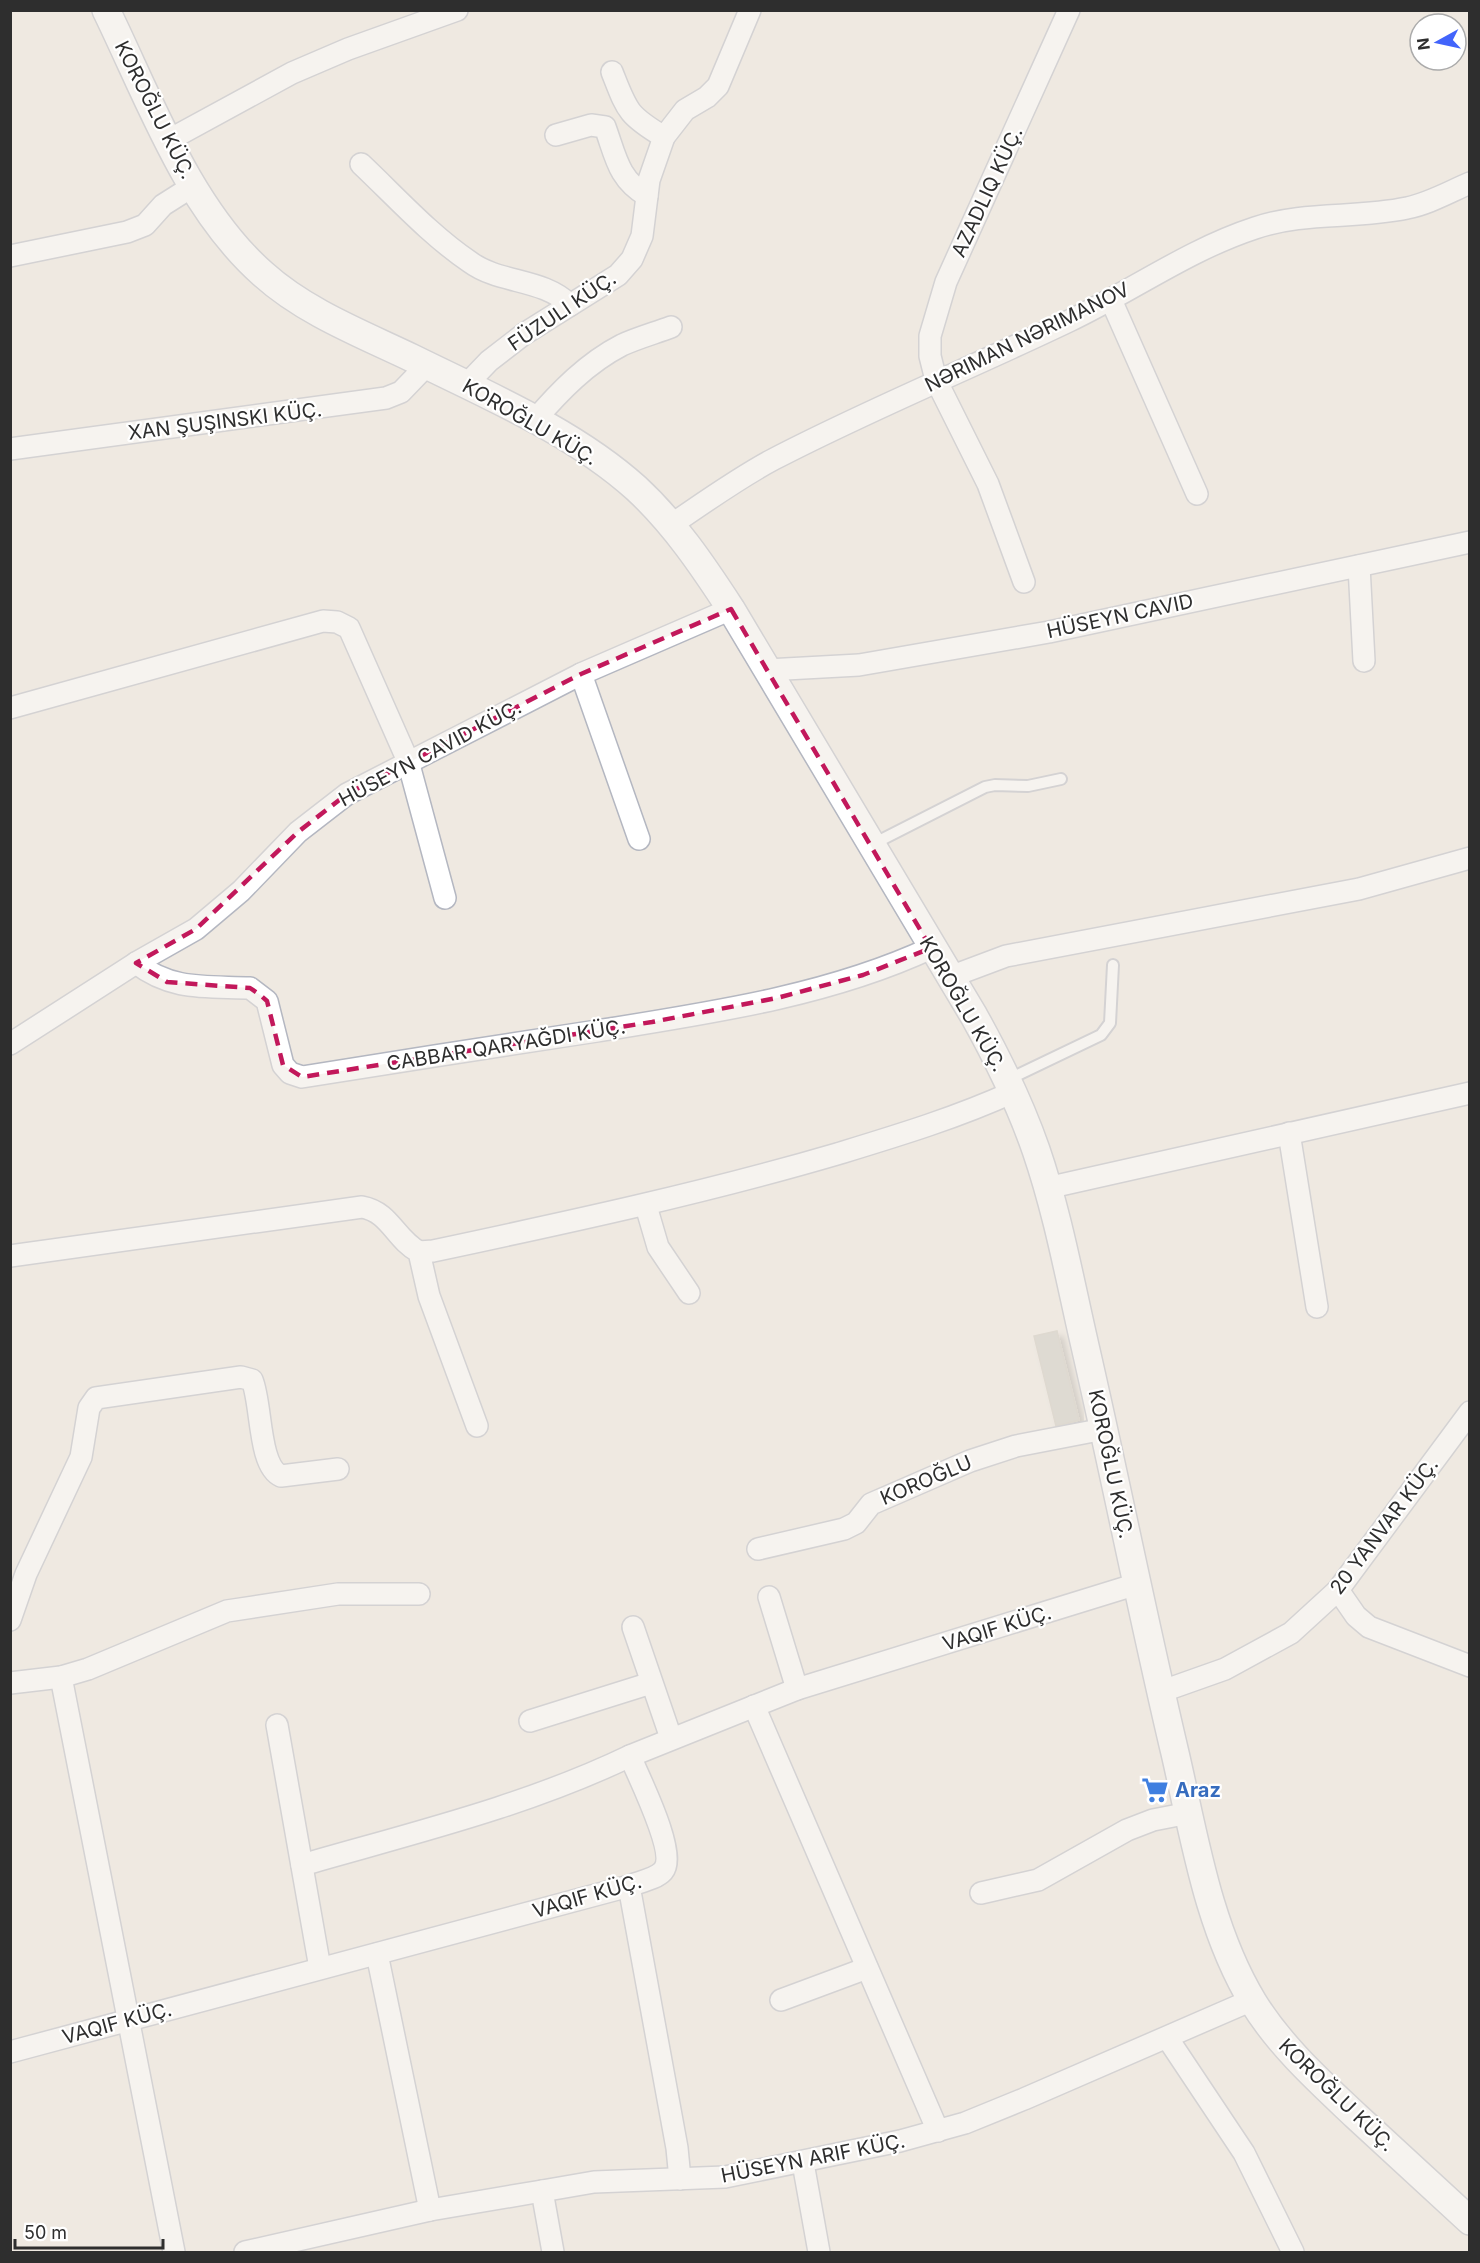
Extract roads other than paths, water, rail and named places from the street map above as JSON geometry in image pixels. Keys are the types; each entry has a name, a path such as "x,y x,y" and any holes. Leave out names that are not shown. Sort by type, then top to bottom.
{"street":[{"name":"KOROĞLU KÜÇ.","path":"106,10 193,186 214,220 240,252 275,284 313,309 466,385 582,447 635,488 671,525 692,550 731,609 996,1055 1033,1142 1047,1188 1104,1429 1160,1692 1189,1813 1222,1932 1252,2000 1280,2040 1308,2071 1470,2221"},
{"path":"169,140 301,69 457,10"},
{"name":"FÜZULI KÜÇ.","path":"466,385 489,361 524,334 618,275 632,259 642,236 649,180 664,137 685,110 707,97 718,86 750,10"},
{"path":"1024,582 988,484 936,380 930,356 930,336 946,282 1069,10"},
{"path":"612,72 627,111 636,121 664,137"},
{"path":"556,135 591,125 605,128 622,172 631,186 647,196"},
{"path":"361,164 471,263 500,276 550,290 570,305"},
{"name":"NƏRIMAN NƏRIMANOV","path":"671,525 727,487 773,460 936,380 1111,300 1167,266 1255,228 1288,219 1408,208 1470,183"},
{"path":"10,256 127,232 145,225 164,205 193,186"},
{"path":"1111,300 1197,494"},
{"path":"534,421 562,388 584,371 622,345 670,327"},
{"name":"XAN ŞUŞINSKI KÜÇ.","path":"10,449 386,398 401,392 427,366"},
{"name":"HÜSEYN CAVID","path":"767,670 859,665 1049,632 1470,542"},
{"path":"1359,566 1364,661"},
{"name":"HÜSEYN CAVID KÜÇ.","path":"10,1044 136,963 196,929 241,891 298,832 347,794 581,674 731,609"},
{"path":"10,708 323,621 337,622 349,628 408,761 445,898"},
{"path":"581,674 639,839"},
{"path":"950,977 1006,956 1359,889 1470,858"},
{"path":"136,963 154,977 167,982 250,988 259,994 267,1001 283,1065 290,1073 302,1077 651,1022 777,998 863,975 931,948"},
{"path":"10,1256 363,1207 374,1209 383,1215 405,1244 419,1252 433,1251 646,1206 776,1172 962,1114 1010,1086"},
{"path":"1047,1188 1470,1093"},
{"path":"1289,1133 1317,1307"},
{"path":"646,1206 658,1247 689,1293"},
{"path":"419,1252 429,1296 477,1426"},
{"path":"10,1620 26,1574 81,1457 89,1408 96,1398 241,1377 252,1380 257,1391 266,1460 273,1473 280,1476 338,1469"},
{"name":"20 YANVAR KÜÇ.","path":"1160,1692 1201,1678 1260,1652 1291,1634 1338,1590 1470,1412"},
{"name":"KOROĞLU","path":"758,1549 844,1528 856,1522 871,1504 970,1461 1016,1446 1104,1429"},
{"name":"VAQIF KÜÇ.","path":"10,2052 629,1886 663,1871 668,1861 666,1844 630,1756 797,1689 1137,1584"},
{"path":"1338,1590 1356,1616 1369,1627 1470,1666"},
{"path":"10,1683 61,1677 88,1669 227,1611 338,1594 418,1594"},
{"path":"769,1597 797,1689"},
{"path":"633,1627 671,1738"},
{"path":"61,1677 130,2019 174,2253"},
{"path":"530,1721 651,1683"},
{"path":"754,1706 938,2131"},
{"path":"277,1725 320,1968"},
{"path":"302,1865 521,1802 582,1779 630,1756"},
{"path":"981,1893 1038,1880 1127,1830 1153,1820 1189,1813"},
{"path":"629,1886 677,2148 680,2179"},
{"path":"377,1954 430,2210"},
{"path":"781,2000 867,1968"},
{"name":"HÜSEYN ARIF KÜÇ.","path":"245,2253 430,2210 594,2182 725,2177 803,2163 938,2131 1024,2100 1168,2039 1252,2000"},
{"path":"1168,2039 1244,2153 1293,2253"},
{"path":"803,2163 819,2253"},
{"path":"542,2191 553,2253"}],"lane":[{"path":"870,846 985,788 995,785 1028,786 1061,779"},
{"path":"1010,1086 1101,1035 1110,1023 1113,965"}],"place":[{"name":"Araz","path":"1155,1790"}]}
